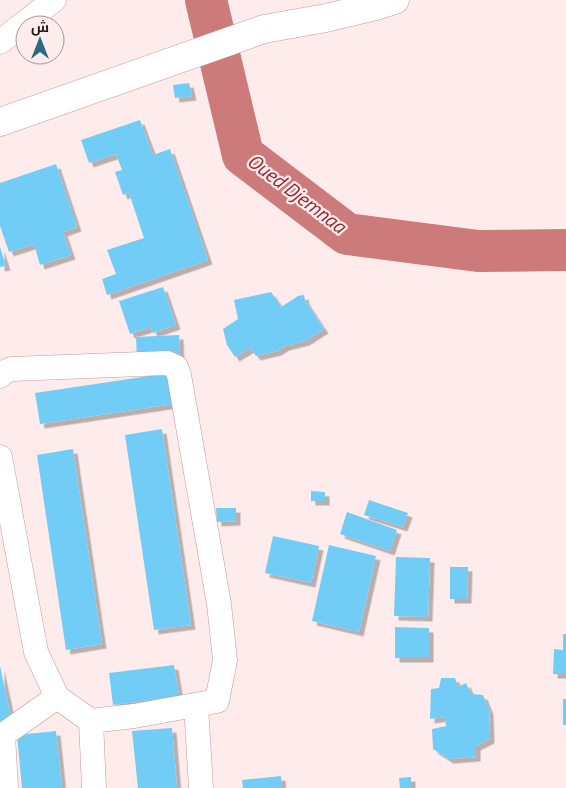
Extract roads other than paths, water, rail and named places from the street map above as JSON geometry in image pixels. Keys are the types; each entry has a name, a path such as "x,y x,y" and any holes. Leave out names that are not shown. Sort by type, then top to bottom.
{"main road":[{"path":"264,29 313,0"},
{"path":"0,122 264,29 326,18 396,0"}],"street":[{"path":"0,42 54,0"},
{"path":"0,376 12,369 166,364 176,367 179,375 219,604 225,660 217,701 134,716 91,721 57,697 36,652 0,457"},
{"path":"6,788 3,735 57,697"},
{"path":"196,705 201,788"},
{"path":"91,721 94,788"}],"waterway":[{"name":"Oued Djemnaa","path":"206,0 243,155 347,234 478,251 566,250"}]}
